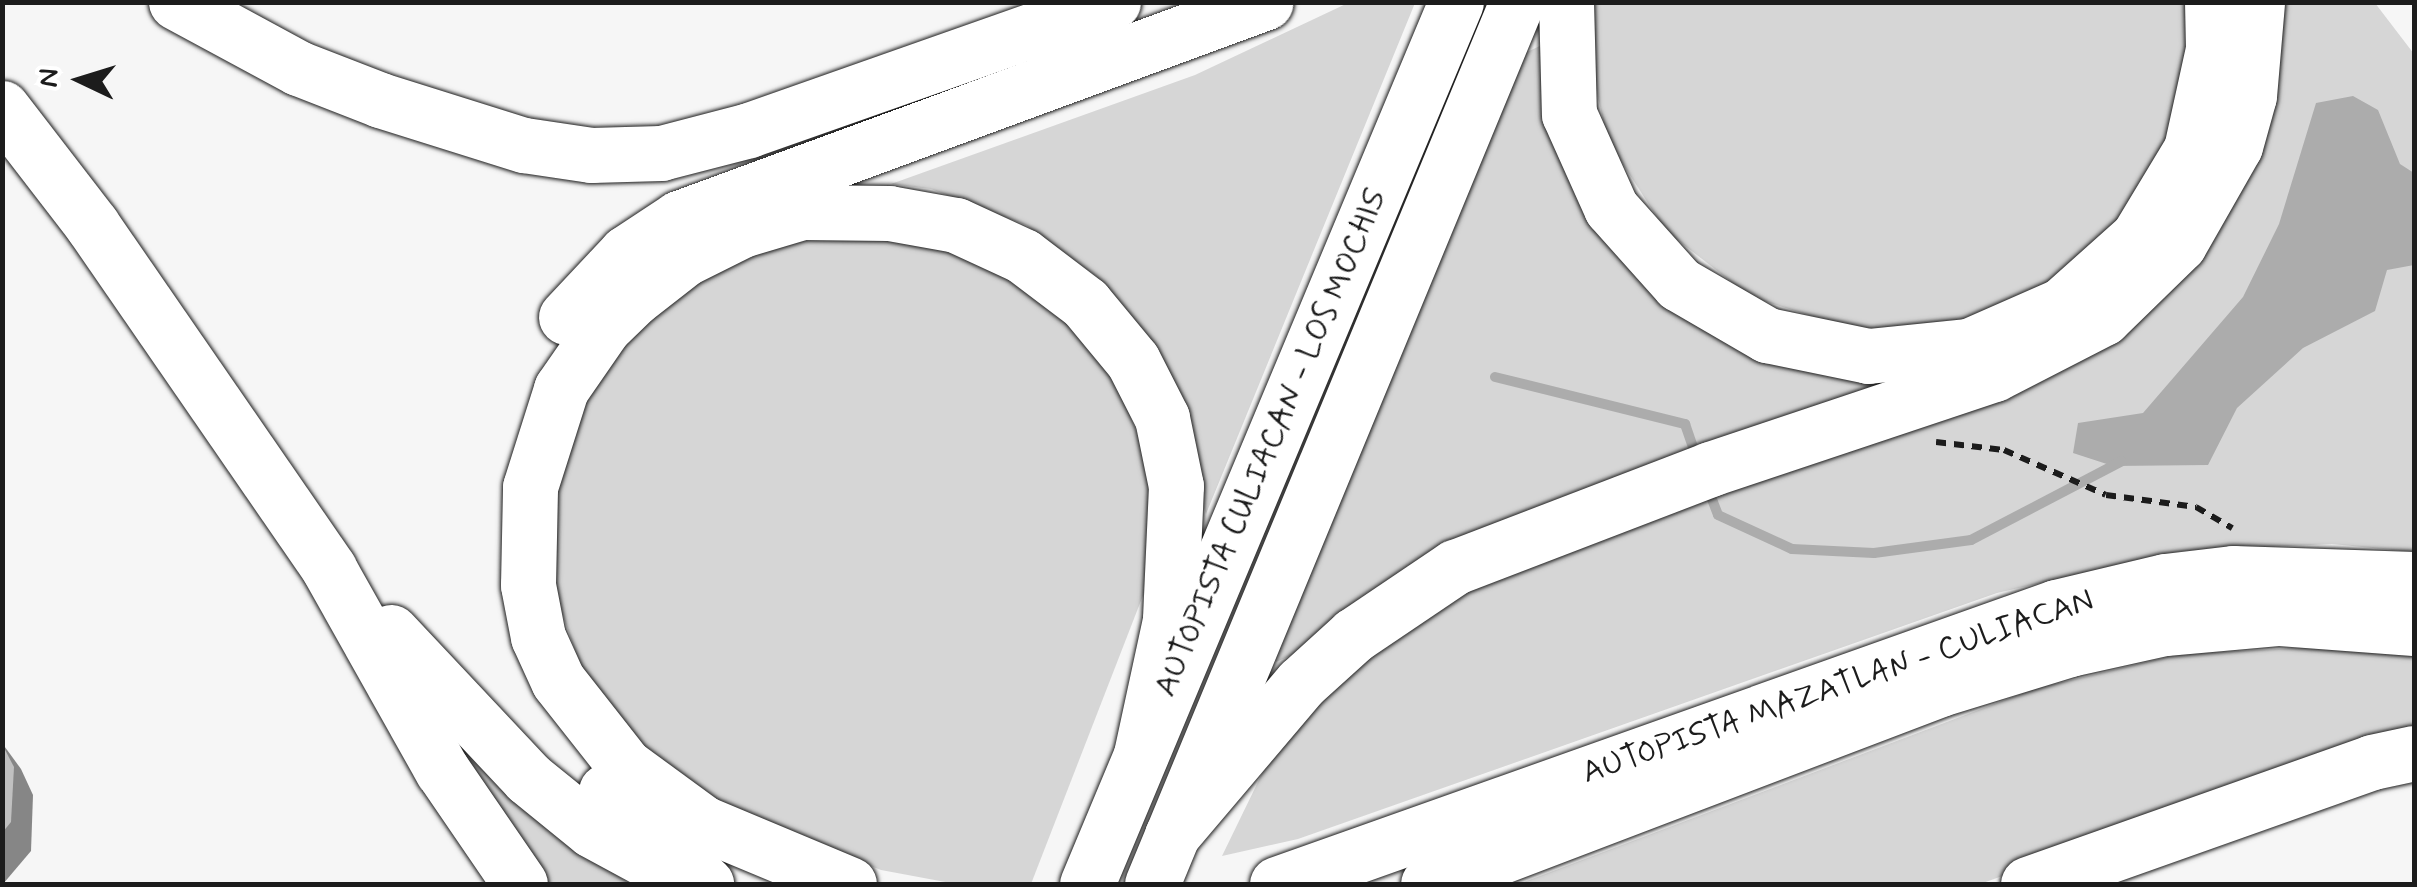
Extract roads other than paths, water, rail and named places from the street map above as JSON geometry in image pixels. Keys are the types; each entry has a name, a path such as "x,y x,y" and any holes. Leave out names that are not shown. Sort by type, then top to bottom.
{"highway":[{"path":"176,2 298,68 380,100 524,144 591,154 661,152 748,130 1113,2"},
{"path":"702,884 584,771 543,720 511,662 494,598 488,532 514,406 540,352 579,299 626,253 679,218 1266,2"},
{"name":"AUTOPISTA CULIACAN - LOS MOCHIS","path":"1088,884 1456,2"},
{"name":"AUTOPISTA CULIACAN - LOS MOCHIS","path":"1152,884 1517,2"},
{"path":"1566,2 1569,114 1611,208 1680,284 1753,326 1868,356 1984,339 2062,305 2138,237 2191,149 2214,49 2212,2"},
{"path":"1172,834 1301,683 1369,623 1455,567 1710,469 1994,374 2103,318 2179,244 2235,146 2249,96 2257,2"},
{"path":"2,108 92,225 329,570 442,770 520,884"},
{"path":"848,884 720,832 625,766 558,681 538,637 528,586 530,487 561,389 604,326 634,298 684,259 742,230 802,212 889,213 956,225 1023,256 1070,291 1133,361 1162,418 1176,486 1170,620 1141,754"},
{"path":"329,570 528,778 592,830 702,884"},
{"name":"AUTOPISTA MAZATLAN - CULIACAN","path":"1278,884 2056,607 2164,580 2234,572 2414,579"},
{"name":"AUTOPISTA MAZATLAN - CULIACAN","path":"1428,884 1940,689 2070,648 2165,628 2280,618 2414,628"},
{"path":"2028,884 2372,762 2414,753"}],"waterway":[{"path":"1495,377 1685,424 1694,450"},
{"path":"1710,494 1718,515 1792,549 1874,553 1971,540 2122,461"}]}
